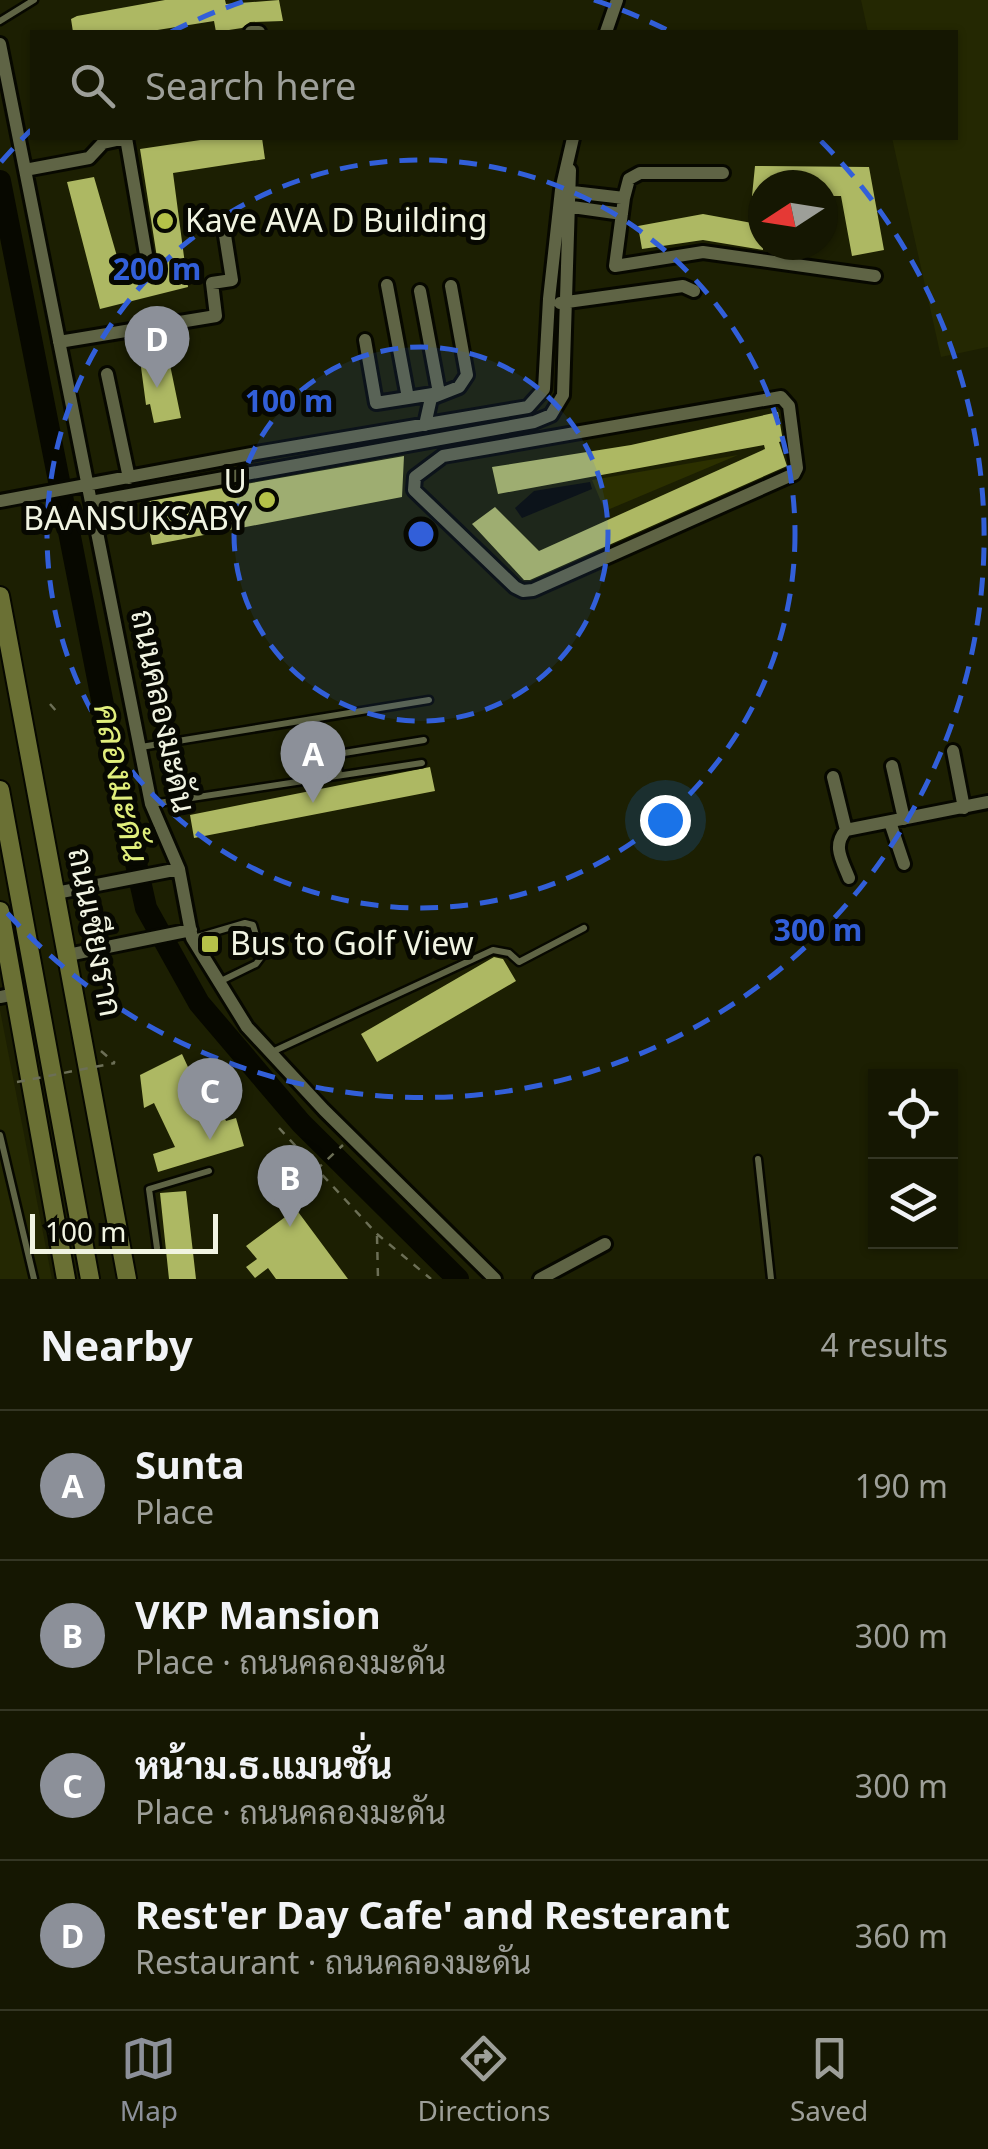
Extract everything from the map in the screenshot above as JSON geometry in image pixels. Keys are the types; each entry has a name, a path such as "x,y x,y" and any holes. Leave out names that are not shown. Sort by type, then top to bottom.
{"main road":[{"name":"ถนนเชียงราก","path":"0,596 128,1279"},
{"name":"ถนนเชียงราก","path":"0,790 90,1279"},
{"path":"0,910 7,986 66,1279"}],"street":[{"path":"607,30 617,0"},
{"name":"ถนนคลองมะดัน","path":"0,44 60,342 84,487 92,502 151,804 175,870 187,934 247,1026 324,1110 495,1279"},
{"path":"25,170 89,158 103,143 117,140"},
{"path":"126,140 148,266"},
{"path":"92,502 442,440 534,422 551,415 563,394 566,198 571,142"},
{"path":"723,173 640,174 630,179 615,266 704,252 875,276"},
{"path":"566,198 624,198"},
{"path":"566,198 622,214"},
{"path":"0,501 528,408 544,389 549,299 566,198"},
{"path":"60,342 216,316 212,282 232,280 224,229"},
{"path":"387,285 408,398"},
{"path":"365,340 376,403 459,387 467,375 452,286"},
{"path":"549,299 564,305 684,286 694,290"},
{"path":"420,292 439,393"},
{"path":"107,374 129,478"},
{"path":"544,389 563,394"},
{"path":"439,393 428,403 432,424 442,440 443,456"},
{"path":"781,397 789,406 797,468 789,478 523,591 414,490 415,477 443,456 781,397"},
{"path":"528,408 534,422"},
{"path":"953,751 964,808"},
{"path":"892,766 904,864"},
{"path":"834,777 846,830"},
{"path":"850,878 837,849 846,830 988,802"},
{"path":"56,893 175,870"},
{"path":"68,955 187,934"},
{"path":"540,1279 605,1244"}],"lane":[{"path":"0,21 34,0"},
{"path":"140,747 430,700"},
{"path":"339,776 337,756 344,753 424,740"},
{"path":"151,804 422,763"},
{"path":"187,934 253,925 262,956 256,964 220,982"},
{"path":"271,1052 493,950 509,953 518,962 584,928"},
{"path":"0,1135 34,1279"},
{"path":"758,1159 771,1279"},
{"path":"158,1248 149,1189 209,1171"}],"path":[{"path":"50,704 57,712"},
{"path":"16,1082 114,1063"},
{"path":"279,1128 377,1234 431,1279"},
{"path":"316,1170 346,1143"},
{"path":"377,1234 378,1279"}],"shaded area":[{"path":"861,0 988,0 988,347 941,357 892,140 958,140 958,30 868,30"},
{"path":"738,455 605,511 592,480"},
{"path":"590,482 592,489 522,518 515,508 534,491"},
{"path":"0,1010 52,1279 0,1279"}],"building":[{"path":"165,0 225,0 226,4 279,0 283,21 250,22 229,30 216,30 214,21 158,30 73,30 71,19"},
{"path":"201,140 262,140 265,159 173,173 188,287 100,309 67,182 94,177 123,277 151,276 158,264 140,149"},
{"path":"755,166 869,167 884,250 852,256 838,196 838,170 755,170"},
{"path":"703,214 748,222 748,248 703,240 642,249 638,226"},
{"path":"169,360 181,418 154,423 150,404 146,405 141,367"},
{"path":"778,412 783,441 779,442 787,466 530,580 524,580 472,524 495,507 539,551 765,449 764,445 498,494 492,467 631,445"},
{"name":"U BAANSUKSABY","path":"404,456 402,497 152,545 144,502"},
{"path":"430,767 435,791 194,838 190,815"},
{"path":"494,957 503,959 516,981 377,1062 361,1034"},
{"path":"182,1054 199,1091 211,1086 226,1121 236,1118 244,1146 158,1172 153,1154 175,1147 154,1103 144,1108 140,1075"},
{"path":"186,1191 196,1279 169,1279 160,1193"},
{"path":"296,1209 348,1279 276,1279 268,1268 255,1278 246,1267 257,1259 246,1246"}],"waterway":[{"name":"คลองมะดัน","path":"0,181 146,908 199,1003 301,1123 458,1279"}],"place":[{"name":"Kave AVA D Building","path":"165,221"},
{"name":"Rest'er Day Cafe' and Resterant","path":"157,388"},
{"name":"U BAANSUKSABY","path":"267,500"},
{"name":"Sunta","path":"313,803"},
{"name":"Bus to Golf View","path":"210,944"},
{"name":"หน้าม.ธ.แมนชั่น","path":"210,1140"},
{"name":"VKP Mansion","path":"290,1227"}]}
